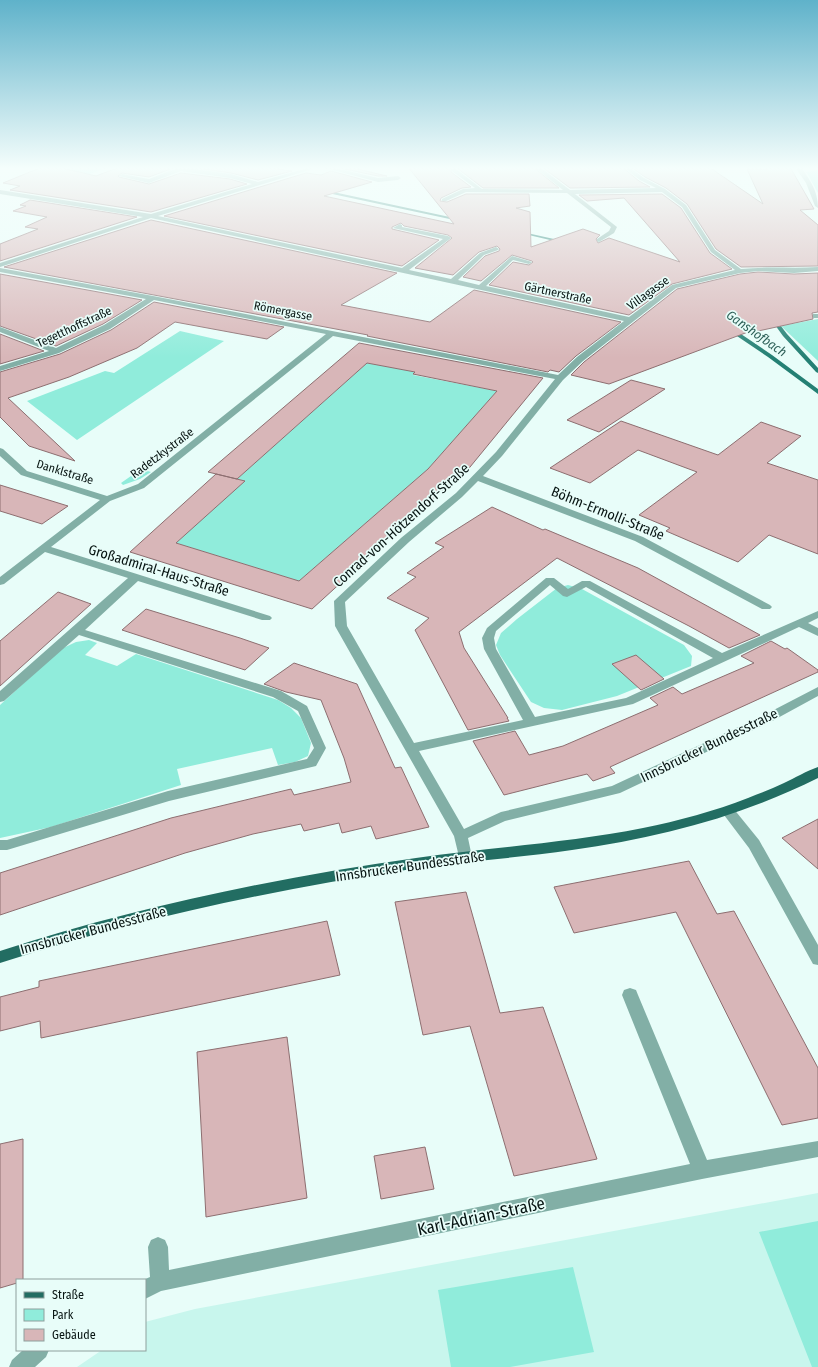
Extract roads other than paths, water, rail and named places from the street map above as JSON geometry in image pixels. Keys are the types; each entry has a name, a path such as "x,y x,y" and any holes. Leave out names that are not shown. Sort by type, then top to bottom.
{"main road":[{"name":"Innsbrucker Bundesstraße","path":"0,956 63,936 181,906 250,891 322,878 465,857 536,850 612,838 671,826 728,811 803,780 818,772"}],"street":[{"path":"0,265 105,231"},
{"name":"Gärtnerstraße","path":"219,231 631,320"},
{"path":"403,271 448,238 410,231"},
{"path":"599,240 612,231"},
{"path":"700,231 713,251 740,271"},
{"path":"452,282 482,254 496,249"},
{"name":"Gärtnerstraße","path":"480,288 512,258 529,262"},
{"name":"Villagasse","path":"560,378 580,359 672,288 740,271 758,269 818,269"},
{"name":"Römergasse","path":"0,270 153,298 560,378"},
{"name":"Tegetthoffstraße","path":"0,369 56,351 107,327 153,298"},
{"path":"0,329 56,351"},
{"name":"Radetzkystraße","path":"0,582 107,498 142,486 332,333"},
{"name":"Conrad-von-Hötzendorf-Straße","path":"465,857 460,836 412,748 341,626 339,601 405,540 459,495 477,477 499,454 560,378"},
{"name":"Danklstraße","path":"0,451 24,473 107,498"},
{"name":"Böhm-Ermolli-Straße","path":"477,477 639,539 766,606"},
{"name":"Großadmiral-Haus-Straße","path":"43,548 266,618"},
{"path":"0,698 136,577"},
{"path":"531,722 490,649 488,638 491,630 550,580 567,594 586,582 722,658"},
{"path":"412,748 629,701 818,614"},
{"path":"800,623 818,633"},
{"path":"0,845 7,845 168,796 311,763 320,748 303,709 277,694 77,631"},
{"name":"Innsbrucker Bundesstraße","path":"460,836 501,817 615,790 770,717 818,691"},
{"path":"728,811 754,844 818,959"},
{"path":"630,995 702,1170"},
{"name":"Karl-Adrian-Straße","path":"152,1286 702,1170 818,1148"},
{"path":"152,1286 158,1247"},
{"path":"19,1367 37,1351"}],"waterway":[{"name":"Ganshofbach","path":"520,232 563,242"},
{"path":"772,318 785,335 818,371"},
{"name":"Ganshofbach","path":"730,329 770,356 818,392"}]}
